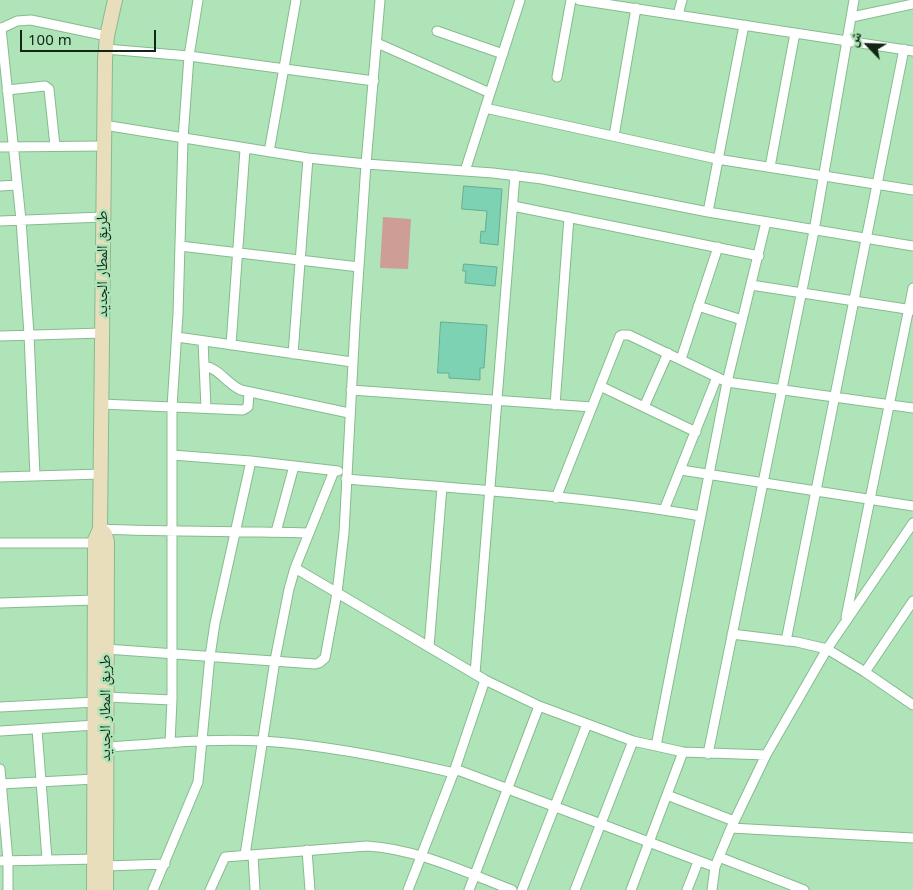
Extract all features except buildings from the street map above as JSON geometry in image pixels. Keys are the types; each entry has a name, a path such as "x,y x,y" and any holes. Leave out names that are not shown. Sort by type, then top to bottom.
{"street":[{"name":"طريق المطار الجديد","path":"94,890 102,862 106,746 95,600 95,543 100,529 104,125 107,43 115,0"},
{"path":"170,743 172,700 172,406 177,337 183,139 189,56 198,0"},
{"path":"269,152 296,0"},
{"path":"106,650 315,664 323,662 337,593 344,533 352,362 380,0"},
{"path":"465,171 520,0"},
{"path":"557,77 571,0"},
{"path":"579,0 631,5 678,15 909,50 878,185 786,641"},
{"path":"678,15 682,0"},
{"path":"708,754 802,293 854,0"},
{"path":"852,16 913,4"},
{"path":"614,136 631,5"},
{"path":"36,476 21,220 1,28 18,21 31,20 107,43 374,81"},
{"path":"708,212 744,25"},
{"path":"437,31 503,54"},
{"path":"770,167 795,33"},
{"path":"377,43 490,93"},
{"path":"7,90 47,87 50,92 55,146"},
{"path":"485,108 717,159 913,190"},
{"path":"104,125 308,158 515,175 708,212 913,246"},
{"path":"0,147 104,146"},
{"path":"231,345 245,149"},
{"path":"293,354 308,158"},
{"path":"474,674 515,175"},
{"path":"0,186 17,185"},
{"path":"512,206 759,256"},
{"path":"0,221 103,217"},
{"path":"555,405 570,218"},
{"path":"656,746 727,382 766,222"},
{"path":"180,246 359,268"},
{"path":"681,359 718,247"},
{"path":"751,285 911,310"},
{"path":"845,622 869,499 911,310 913,288"},
{"path":"698,306 742,320"},
{"path":"0,336 103,333"},
{"path":"556,498 618,339 622,334 629,335 727,382 913,408"},
{"path":"177,337 352,362"},
{"path":"203,341 206,408"},
{"path":"644,407 668,353"},
{"path":"204,366 213,368 236,388 249,393 349,413"},
{"path":"664,510 717,377"},
{"path":"600,386 696,432"},
{"path":"351,390 592,407"},
{"path":"102,404 246,409 248,407 249,393"},
{"path":"172,455 251,460 334,471 346,476 664,510 700,516"},
{"path":"153,890 198,782 215,623 251,460"},
{"path":"276,532 294,466"},
{"path":"681,470 913,506"},
{"path":"255,890 249,855 262,741 274,660 295,568 334,471"},
{"path":"0,476 101,474"},
{"path":"429,647 442,487"},
{"path":"712,890 718,857 766,755 826,649 913,523"},
{"name":"طريق المطار الجديد","path":"100,529 105,534 106,542 106,650 101,699 96,725 95,779 106,890"},
{"path":"100,529 172,532 308,533"},
{"path":"0,543 95,543"},
{"path":"295,568 474,674 539,706 634,741 683,752 766,755"},
{"path":"0,603 95,600"},
{"path":"865,672 913,601"},
{"path":"732,634 786,641 826,649 865,672 913,705"},
{"path":"408,890 454,771 485,680"},
{"path":"0,707 101,699 172,700"},
{"path":"469,890 539,706"},
{"path":"522,890 586,724"},
{"path":"0,731 96,725"},
{"path":"37,729 47,859"},
{"path":"106,746 262,741 354,752 411,762 454,771 508,789 715,867"},
{"path":"575,890 634,741"},
{"path":"631,890 683,752"},
{"path":"0,769 4,861 8,890"},
{"path":"1,784 95,779"},
{"path":"667,794 732,824 913,838"},
{"path":"210,890 224,858 228,856 367,846 388,848 421,856 512,890"},
{"path":"307,850 310,890"},
{"path":"718,857 804,890"},
{"path":"4,861 47,859 164,864"},
{"path":"687,890 698,862"}],"shaded area":[{"path":"383,217 411,219 408,269 380,268"}]}
